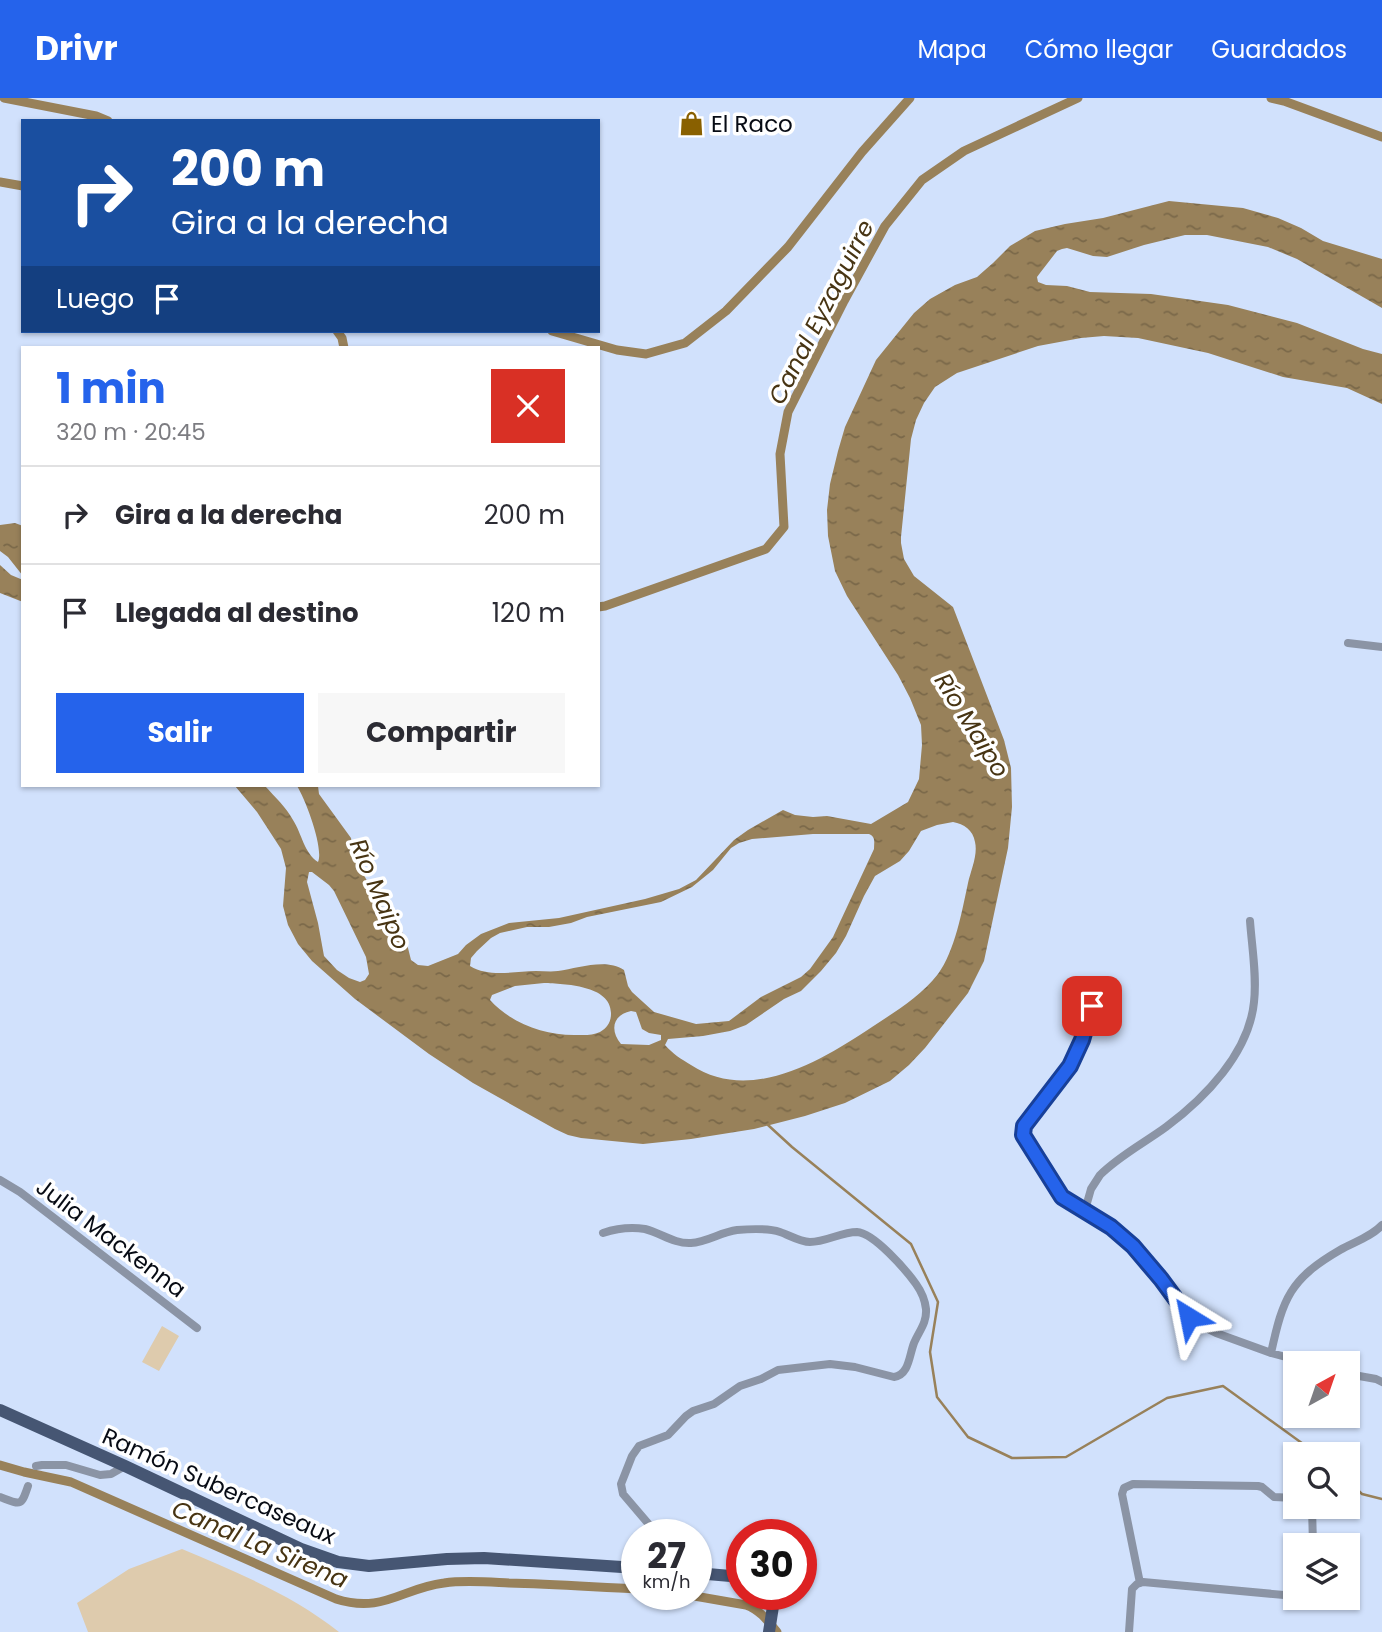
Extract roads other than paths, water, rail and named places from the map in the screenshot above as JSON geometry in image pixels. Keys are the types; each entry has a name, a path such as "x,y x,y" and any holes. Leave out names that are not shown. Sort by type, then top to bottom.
{"main road":[{"name":"Ramón Subercaseaux","path":"0,1410 301,1549 338,1562 369,1566 484,1558 621,1567"},
{"path":"769,1632 772,1610"}],"street":[{"path":"1348,643 1382,647"},
{"path":"1085,1210 1093,1185 1100,1175 1186,1110 1220,1076 1238,1048 1251,1018 1254,1001 1250,921"},
{"path":"1092,1006 1082,1040 1070,1066 1024,1126 1025,1138 1062,1197 1111,1227 1133,1246 1185,1313 1197,1324 1283,1356"},
{"name":"Julia Mackenna","path":"0,1180 37,1205 197,1328"},
{"path":"1271,1353 1281,1311 1300,1279 1382,1225"},
{"path":"603,1233 614,1229 644,1229 671,1240 688,1243 735,1230 777,1231 807,1242 856,1232 867,1234 876,1240 916,1284 923,1296 926,1310 924,1326 915,1341 905,1371 900,1376 830,1364 778,1370 740,1386 714,1404 694,1411 668,1435 639,1446 632,1455 621,1484 623,1494 644,1519"},
{"path":"1360,1376 1382,1382"},
{"path":"36,1466 66,1465 100,1475 111,1474 125,1466"},
{"path":"1140,1583 1122,1494 1124,1488 1133,1484 1258,1486 1273,1497 1283,1497"},
{"path":"0,1497 19,1503 23,1500 28,1486"},
{"path":"1129,1628 1132,1589 1143,1582 1283,1594"}],"water":[{"name":"Río Maipo","path":"1169,201 1243,208 1278,218 1323,241 1382,259 1382,308 1297,259 1268,247 1207,235 1185,235 1107,257 1062,249 1057,251 1037,277 1038,282 1046,285 1067,286 1090,292 1151,294 1228,305 1297,323 1382,354 1382,404 1347,388 1283,377 1208,353 1138,338 1104,336 1038,346 957,373 935,387 916,420 911,439 901,543 904,559 914,576 953,607 1004,740 1011,768 1012,807 1008,848 984,961 968,993 909,1065 890,1081 845,1103 754,1129 643,1144 581,1138 555,1129 473,1083 355,999 312,961 298,944 288,925 283,906 286,868 281,849 257,812 236,787 266,787 287,811 306,848 318,862 319,847 316,836 298,787 318,787 319,794 351,838 354,856 377,900 405,936 411,960 418,965 428,966 458,954 481,934 509,923 559,918 679,889 696,880 734,840 783,810 795,815 827,816 871,824 908,802 919,779 921,725 898,675 847,596 835,571 828,536 827,510 838,451 845,427 876,360 914,313 930,299 977,277 1010,246 1035,231 1103,218","holes":["953,822 964,826 974,838 974,862 949,954 938,974 916,997 830,1053 808,1064 761,1079 737,1080 714,1076 684,1061 665,1045 668,1039 703,1036 746,1025 784,999 801,991 836,953 875,876 900,861 921,831","813,834 869,834 874,838 874,849 833,937 810,969 801,977 761,997 729,1021 696,1024 654,1012 632,992 624,970 617,966 592,965 555,971 502,973 486,972 470,966 471,958 477,951 500,933 527,927 571,923 587,917 661,902 692,887 739,843 752,839","309,872 334,891 366,957 369,974 365,980 360,982 349,978 324,956 307,882","544,983 585,988 604,997 609,1004 611,1017 605,1029 594,1034 574,1035 539,1030 508,1015 490,1000 492,995 515,986","636,1012 642,1029 661,1035 661,1040 649,1045 621,1044 614,1029 617,1020 625,1013"]},
{"path":"15,523 21,525 21,573 0,551 0,525"},
{"path":"0,565 11,575 21,579 21,601 0,593"}],"waterway":[{"path":"4,98 103,119"},
{"path":"559,333 617,350 646,354 685,343 726,311 788,247 862,152 910,98"},
{"name":"Canal Eyzaguirre","path":"600,607 766,549 784,527 780,454 788,412 885,226 922,180 964,151 1078,98"},
{"name":"Canal Eyzaguirre","path":"1271,98 1382,137"},
{"name":"Canal Eyzaguirre","path":"0,182 21,186"},
{"name":"Canal Eyzaguirre","path":"338,333 344,346"},
{"path":"768,1125 911,1244 938,1302 930,1352 937,1397 968,1437 1012,1458 1066,1457 1167,1398 1223,1386 1300,1442"},
{"name":"Canal La Sirena","path":"0,1465 71,1482 336,1599 352,1603 380,1602 429,1586 460,1582 621,1588"},
{"path":"1360,1492 1382,1499"},
{"name":"Canal La Sirena","path":"712,1599 751,1607 777,1632"}],"place":[{"name":"El Raco","path":"691,124"}]}
